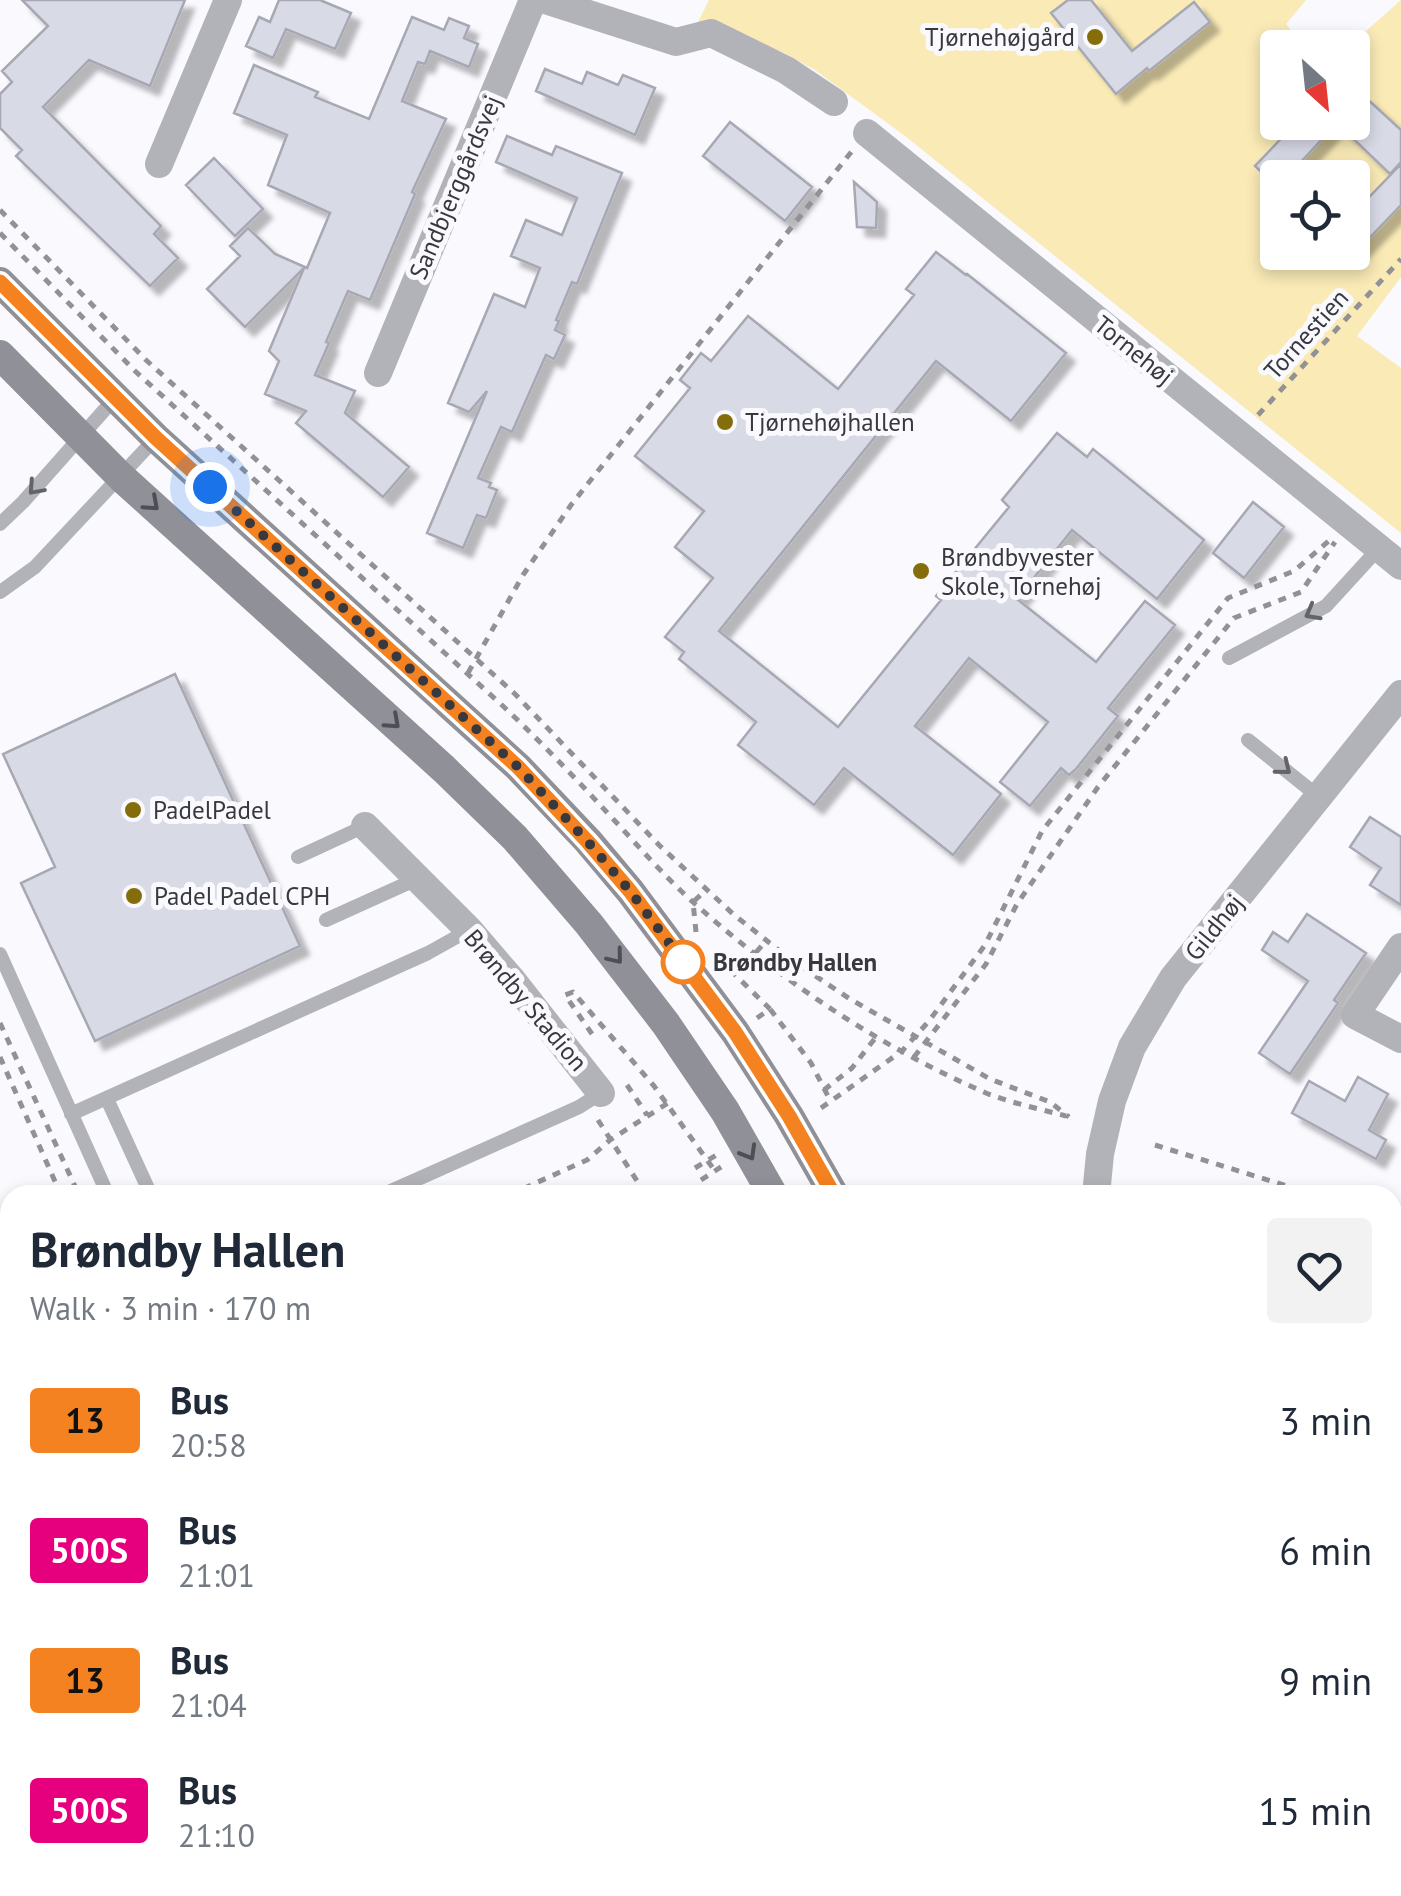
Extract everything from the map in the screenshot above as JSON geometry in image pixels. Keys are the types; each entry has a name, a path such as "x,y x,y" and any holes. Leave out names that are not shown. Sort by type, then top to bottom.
{"street":[{"path":"159,164 228,0"},
{"name":"Sandbjerggårdsvej","path":"378,374 533,0"},
{"path":"559,2 676,42 711,33 786,70 834,102"},
{"name":"Tornehøj","path":"867,134 1390,557"},
{"path":"0,282 156,438 518,767 588,842 630,891 735,1032 828,1185"},
{"path":"0,355 80,438 515,838 590,924 666,1024 725,1111 767,1185"},
{"name":"Gildhøj","path":"1097,1185 1112,1101 1132,1048 1173,978 1401,694"},
{"name":"Brøndby Stadion","path":"365,826 469,930 614,1089"},
{"path":"1401,947 1355,1015 1401,1040"}],"lane":[{"path":"0,524 116,398"},
{"path":"0,592 35,567 156,438"},
{"path":"1229,658 1326,606 1390,557"},
{"path":"1248,740 1319,797"},
{"path":"298,857 365,826"},
{"path":"326,920 418,878"},
{"path":"72,1114 428,953 469,930"},
{"path":"0,954 104,1185"},
{"path":"404,1185 614,1089"},
{"path":"107,1098 146,1185"}],"path":[{"path":"468,673 523,574 571,504 867,134"},
{"path":"0,210 146,360 528,706 706,890 790,959 850,999 924,1044 990,1079 1050,1102 1069,1117 988,1094 876,1037 795,984 693,902 544,744 135,372 0,233"},
{"name":"Tornestien","path":"1240,436 1401,258"},
{"path":"821,1108 914,1038 985,945 1042,831 1228,598 1294,571 1348,524"},
{"path":"914,1057 986,964 1018,904 1098,787 1234,618 1301,592 1348,524"},
{"path":"693,902 706,890"},
{"path":"693,902 696,934"},
{"path":"733,974 767,941"},
{"path":"708,948 770,1010 812,1063 831,1102"},
{"path":"596,1040 566,995 573,992 668,1104 715,1171"},
{"path":"735,1032 770,1010"},
{"path":"0,1023 75,1185"},
{"path":"824,1090 852,1068 876,1037"},
{"path":"0,1057 57,1185"},
{"path":"614,1089 647,1115"},
{"name":"Brøndby Stadion","path":"614,1089 597,1117 639,1185"},
{"path":"531,1185 587,1160 610,1140 668,1104"},
{"path":"1155,1145 1285,1185"},
{"path":"695,1168 720,1153"},
{"path":"701,1180 727,1164"}],"shaded area":[{"path":"709,0 1306,0 1286,24 1291,30 1260,30 1260,140 1370,140 1367,30 1401,0 1401,277 1357,336 1401,368 1401,533 905,136 815,70 782,52 698,22"}],"building":[{"path":"22,0 185,0 150,86 89,60 43,107 161,226 154,234 178,258 150,286 16,156 22,150 0,128 0,94 12,82 2,71 48,26"},
{"path":"279,0 320,0 351,13 335,49 286,29 273,58 246,46 259,17 270,22"},
{"name":"Tjørnehøjgård","path":"1068,0 1091,0 1132,51 1194,2 1210,22 1116,94 1051,13"},
{"path":"412,17 444,30 449,18 469,26 464,38 478,44 469,67 430,51 425,64 418,62 402,101 446,119 412,192 415,194 370,300 348,291 315,375 355,391 345,413 409,467 383,497 296,423 306,411 265,394 279,361 269,351 304,268 245,327 207,289 240,256 230,246 248,228 275,254 307,268 330,213 268,185 287,135 234,113 254,65 318,92 315,97 369,119"},
{"path":"545,69 582,84 587,72 618,85 623,75 655,88 635,135 536,91"},
{"path":"1370,102 1401,130 1401,162 1390,174 1355,140 1370,140"},
{"path":"730,122 812,187 785,221 703,156"},
{"path":"507,136 552,155 556,146 622,173 577,284 572,282 556,320 559,321 555,330 565,335 554,359 546,355 512,432 501,427 478,478 497,490 486,518 477,515 463,548 427,533 487,391 469,412 448,403 494,294 525,307 540,268 511,256 526,220 562,235 577,198 496,162"},
{"path":"1280,140 1321,140 1303,160 1261,160"},
{"path":"214,158 263,209 235,236 186,185"},
{"path":"1401,164 1401,205 1370,237 1370,196"},
{"path":"854,182 877,202 876,228 857,227"},
{"path":"936,252 1066,353 1011,421 936,361 719,631 838,727 941,600 936,596 1009,507 1002,500 1057,433 1087,457 1093,449 1204,540 1157,599 1072,530 1017,599 1096,662 1145,601 1175,625 1108,708 1118,716 1076,769 1069,775 1061,768 1030,806 1000,782 1048,722 969,658 915,726 1001,794 953,855 844,768 814,805 738,745 756,722 679,659 684,652 665,637 713,578 675,547 704,511 635,456 690,388 680,380 701,353 711,361 748,316 838,389 914,295 906,289"},
{"path":"1253,502 1284,527 1244,578 1213,553"},
{"name":"PadelPadel","path":"175,674 300,946 95,1041 21,883 55,867 3,754"},
{"path":"1370,817 1401,837 1401,905 1370,885 1381,868 1350,847"},
{"path":"1307,914 1366,953 1290,1074 1259,1053 1308,981 1262,950 1273,932 1288,942"},
{"path":"1358,1077 1388,1094 1369,1130 1386,1140 1376,1159 1292,1113 1309,1081 1345,1101"}],"bus line":[{"name":"13","path":"0,282 156,438 518,767 588,842 630,891 735,1032 828,1185"}],"place":[{"name":"Tjørnehøjgård","path":"1095,37"},
{"name":"Tjørnehøjhallen","path":"725,422"},
{"name":"Brøndbyvester Skole, Tornehøj","path":"921,571"},
{"name":"PadelPadel","path":"133,810"},
{"name":"Padel Padel CPH","path":"134,896"},
{"name":"Brøndby Hallen","path":"683,962"}],"route":[{"path":"210,487 518,767 630,891 687,967 683,962"}]}
